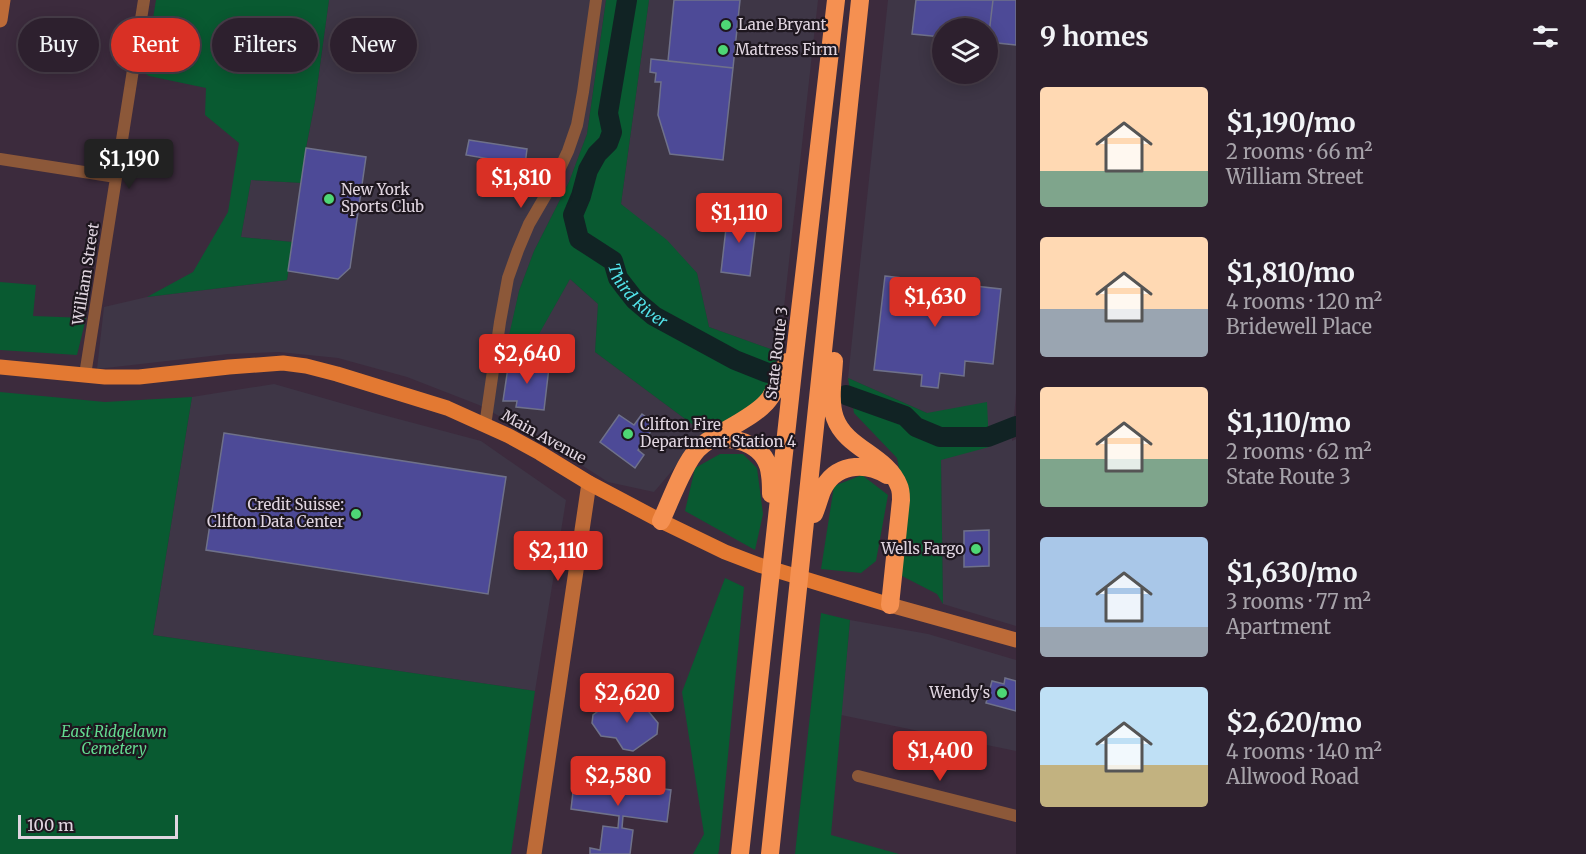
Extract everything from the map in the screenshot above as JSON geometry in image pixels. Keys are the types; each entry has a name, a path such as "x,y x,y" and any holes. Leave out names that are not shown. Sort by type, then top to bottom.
{"highway":[{"name":"State Route 3","path":"740,854 836,0"},
{"path":"770,854 860,0"},
{"path":"851,87 832,406 844,433 891,472 899,486 902,500 890,604"},
{"path":"661,521 697,450 708,440 754,414 775,392 797,335"},
{"path":"708,440 732,439 745,442 757,449 766,460 770,474 773,555"},
{"path":"801,563 822,490 831,478 851,466 864,466 879,470 899,486"}],"main road":[{"path":"0,20 3,0"},
{"name":"Main Avenue","path":"0,367 105,377 139,377 283,363 306,366 447,408 540,453 589,483 725,552 759,565 1016,640"},
{"path":"534,854 589,483"}],"street":[{"name":"William Street","path":"85,375 144,0"},
{"path":"485,426 508,278 529,224 554,181 577,125 596,0"},
{"path":"0,159 116,177"},
{"path":"858,776 1016,816"}],"shaded area":[{"path":"329,0 606,0 587,134 569,182 534,251 519,291 507,348 530,349 570,279 598,304 595,352 704,433 654,492 608,482 541,439 479,405 407,377 338,358 279,352 228,354 97,369 104,307 147,297 287,280 292,242 241,237 251,180 302,183"},
{"path":"649,0 818,0 779,352 709,327 697,273 621,204"},
{"path":"888,0 1016,0 1016,394 1012,441 1016,439 1016,626 943,604 941,460 927,413 848,378"},
{"path":"274,384 481,441 566,500 535,691 153,635 192,397"},
{"path":"850,620 928,634 1016,660 1016,751 841,715"}],"green space":[{"path":"156,0 329,0 302,183 251,180 241,237 293,242 287,280 147,297 193,272 228,212 239,143 205,115 206,88 144,73 200,72 200,18 153,18"},
{"path":"606,0 649,0 621,204 667,240 697,273 709,327 779,352 766,393 756,407 704,433 595,352 598,304 570,279 530,350 506,349 519,291 534,251 569,182 587,134"},
{"path":"0,282 36,285 33,316 86,318 77,355 0,350"},
{"path":"848,378 927,413 987,402 989,447 941,460 943,604 937,594 902,576 905,497 897,458 854,413"},
{"name":"East Ridgelawn Cemetery","path":"0,392 105,402 192,397 153,635 535,691 511,854 0,854"},
{"path":"720,454 743,454 757,468 763,514 755,550 685,511 695,468"},
{"path":"862,475 888,495 876,561 861,573 821,569 834,486"},
{"path":"725,578 744,587 719,850 718,854 693,854 704,834 682,692"},
{"path":"821,613 850,620 831,835 899,854 795,854"}],"building":[{"path":"674,0 740,0 733,68 668,61"},
{"path":"916,0 993,0 991,18 932,18 932,36 912,34"},
{"path":"993,0 1016,0 1016,45 998,43 998,18 991,18"},
{"path":"651,59 733,68 723,160 670,154 658,115 661,82 655,82 656,73 650,72"},
{"path":"469,140 527,149 525,165 466,155"},
{"name":"New York Sports Club","path":"306,148 366,157 350,268 338,279 288,271"},
{"path":"728,211 749,213 756,227 750,276 721,272"},
{"path":"885,276 1001,289 993,364 965,361 964,376 940,373 938,388 921,386 922,375 874,370"},
{"path":"509,361 549,367 544,410 516,407 517,401 503,401"},
{"name":"Clifton Fire Department Station 4","path":"642,414 656,424 638,450 644,455 635,468 600,442 619,415 634,425"},
{"name":"Credit Suisse: Clifton Data Center","path":"224,433 506,477 488,594 206,550"},
{"name":"Wells Fargo","path":"989,530 989,566 964,567 964,531"},
{"name":"Wendy's","path":"1005,678 1016,681 1016,711 986,703 992,681 1004,684"},
{"path":"630,700 640,701 658,723 657,734 633,751 623,749 616,738 601,736 592,723 593,715 605,706 619,708"},
{"path":"576,766 591,768 590,779 671,790 667,822 623,816 622,828 633,830 630,854 590,854 590,848 600,850 603,826 618,828 619,816 571,809"}],"waterway":[{"name":"Third River","path":"627,0 608,113 612,132 608,143 597,154 588,170 573,215 579,239 613,261 618,278 635,300 654,316 735,360 768,373"},
{"name":"Third River","path":"846,395 905,416 916,427 940,437 988,437 1016,426"}],"place":[{"name":"Lane Bryant","path":"726,25"},
{"name":"Mattress Firm","path":"723,50"},
{"name":"New York Sports Club","path":"329,199"},
{"name":"Clifton Fire Department Station 4","path":"628,434"},
{"name":"Credit Suisse: Clifton Data Center","path":"356,514"},
{"name":"Wells Fargo","path":"976,549"},
{"name":"Wendy's","path":"1002,693"}]}
